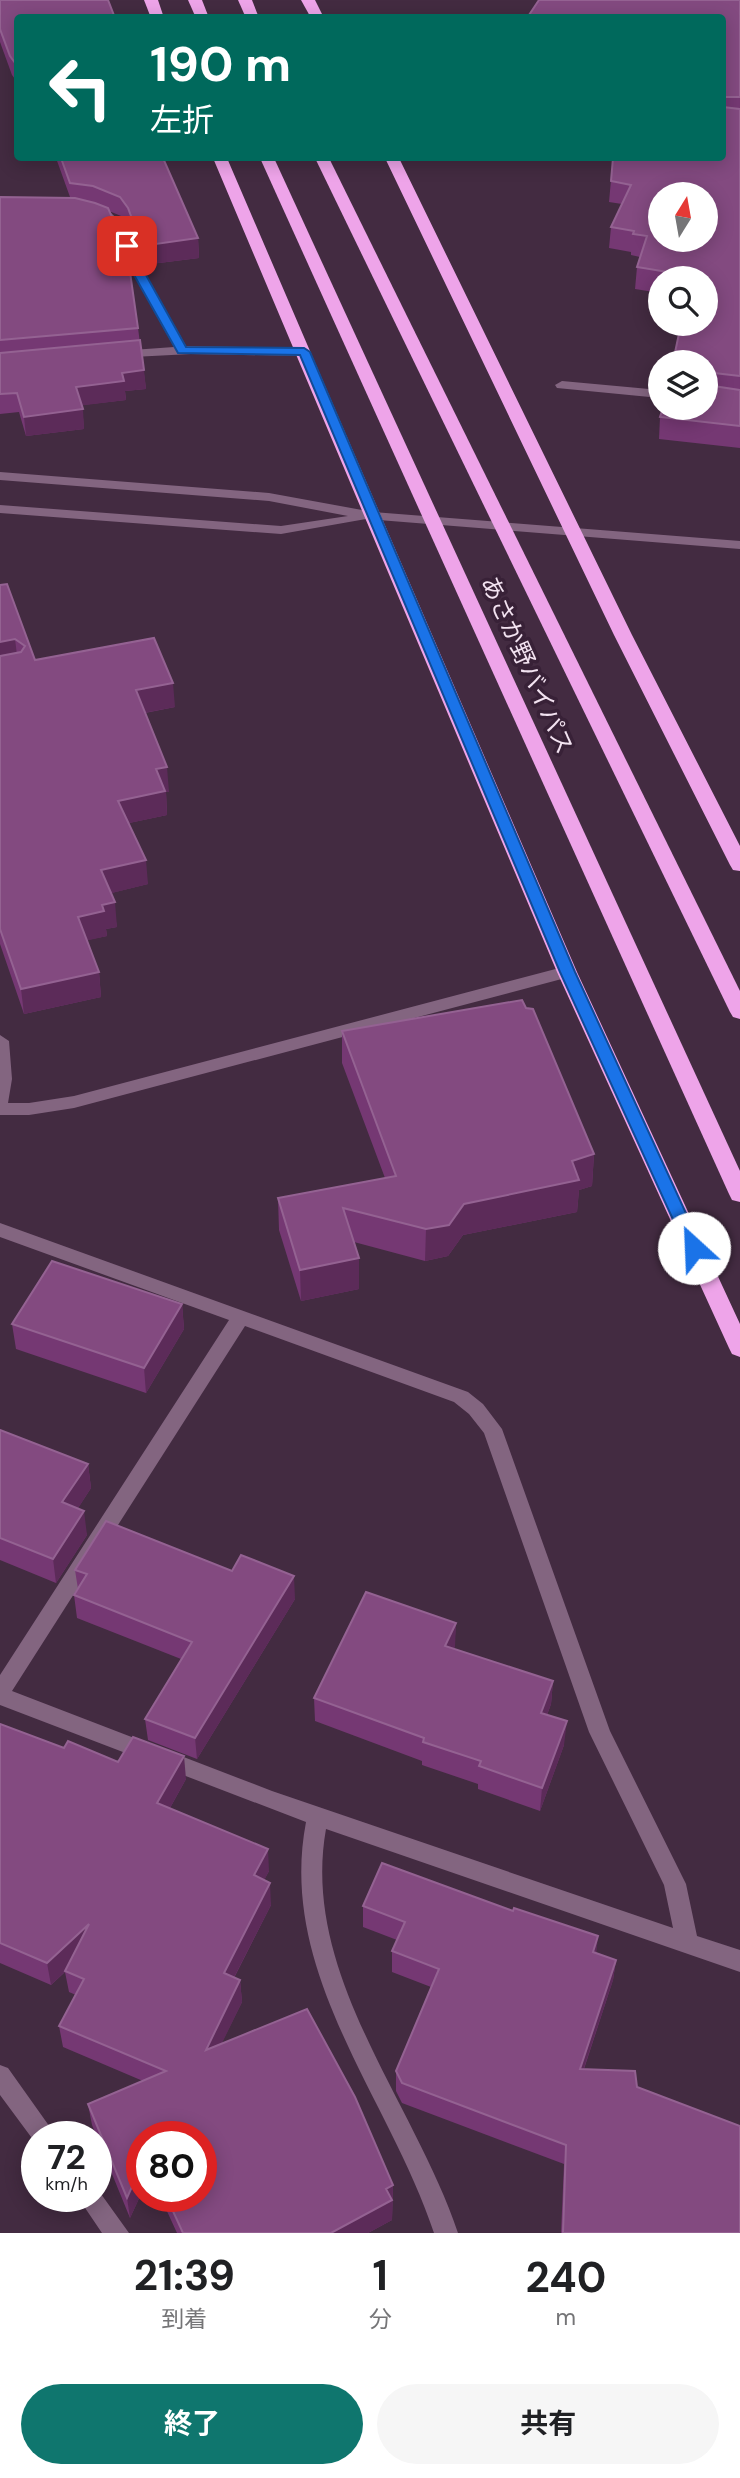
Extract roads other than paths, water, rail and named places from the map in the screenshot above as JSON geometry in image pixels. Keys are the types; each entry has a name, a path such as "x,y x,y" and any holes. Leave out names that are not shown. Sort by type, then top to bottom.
{"highway":[{"path":"221,161 567,972 740,1348"},
{"name":"あさか野バイパス","path":"268,161 740,1194"},
{"name":"あさか野バイパス","path":"323,161 740,1012"},
{"path":"393,161 575,531 623,635 740,865"}],"street":[{"path":"76,208 106,215 121,228 135,266 182,350"},
{"path":"109,355 182,350 304,352"},
{"path":"562,385 648,393"},
{"path":"0,476 269,497 373,516 740,545"},
{"path":"0,509 281,530 373,516"},
{"path":"0,1108 29,1108 74,1102 567,972"},
{"path":"0,1041 3,1079 0,1102"},
{"path":"0,1230 461,1397 476,1409 492,1429 600,1732 675,1884 687,1942"},
{"path":"240,1318 0,1694 318,1816 740,1961"},
{"path":"318,1816 312,1853 314,1889 319,1932 335,1985 359,2047 429,2183 446,2233"},
{"path":"0,2076 33,2121"},
{"path":"101,2212 117,2233"}]}
